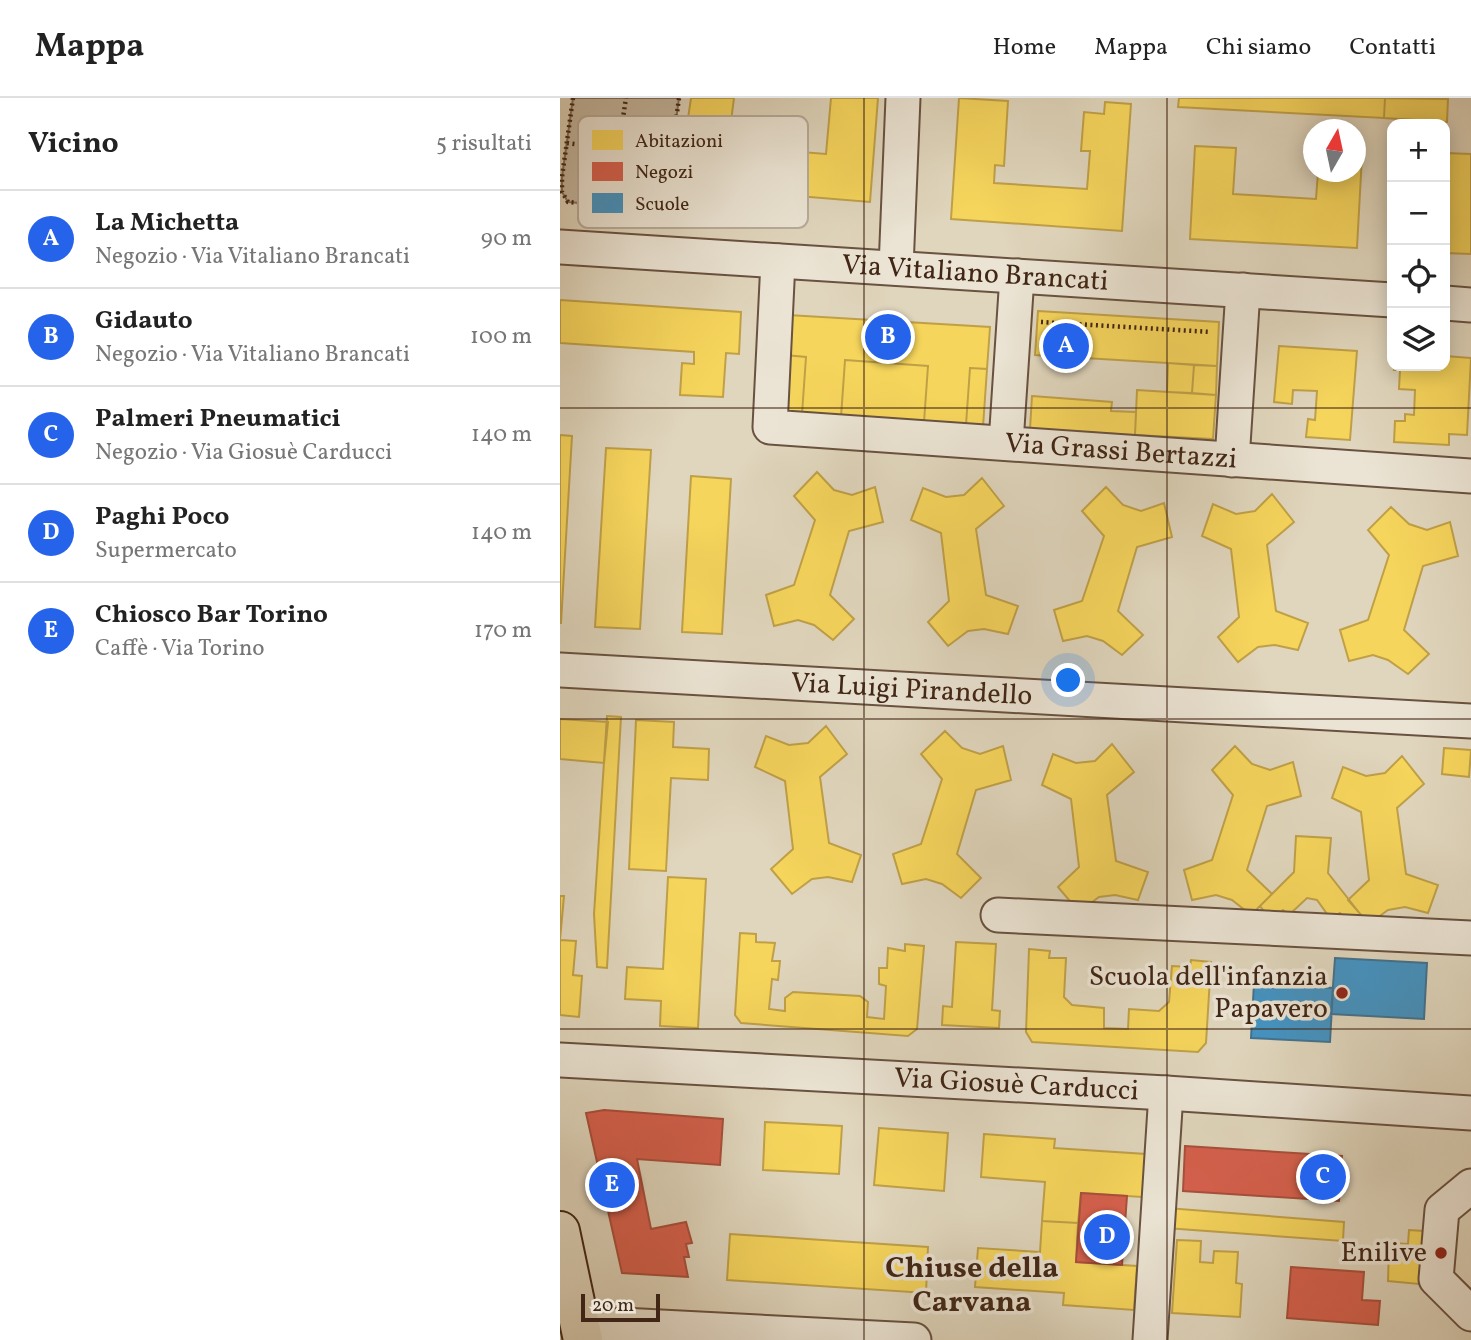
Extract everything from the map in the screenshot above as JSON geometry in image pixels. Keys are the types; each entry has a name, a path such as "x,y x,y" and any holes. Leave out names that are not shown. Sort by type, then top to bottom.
{"main road":[{"path":"560,1231 583,1335"}],"street":[{"path":"896,268 903,98"},
{"name":"Via Vitaliano Brancati","path":"560,247 1387,300"},
{"name":"Via Grassi Bertazzi","path":"778,261 770,427 1471,477"},
{"path":"1006,443 1017,276"},
{"path":"1232,460 1242,290"},
{"path":"1450,303 1471,305"},
{"name":"Via Luigi Pirandello","path":"560,670 1471,721"},
{"path":"998,915 1471,938"},
{"name":"Via Giosuè Carducci","path":"560,1060 1166,1093 1471,1113"},
{"path":"1150,1340 1166,1093"},
{"path":"1471,1186 1442,1210 1436,1279 1471,1314"},
{"path":"583,1335 622,1325 914,1340"}],"path":[{"path":"573,98 562,192 568,202 578,203"},
{"path":"623,116 626,98"},
{"path":"677,116 679,98"},
{"path":"567,143 578,144"},
{"path":"1038,322 1219,332"}],"shaded area":[{"path":"573,98 679,98 677,116 578,116 578,203 568,202 562,192"}],"building: Abitazioni":[{"path":"691,98 734,98 732,116 688,116"},
{"path":"831,98 878,98 870,202 808,197 808,153 826,154"},
{"path":"959,98 1008,101 1004,166 995,165 994,183 1087,189 1090,151 1081,151 1084,112 1104,114 1105,102 1131,104 1122,231 951,219"},
{"path":"1179,98 1385,98 1384,118 1178,107"},
{"path":"1385,98 1448,99 1447,119 1384,118"},
{"path":"1195,146 1236,148 1233,194 1316,199 1317,182 1361,182 1357,248 1190,239"},
{"path":"1450,153 1471,154 1471,254 1450,253"},
{"path":"560,300 741,312 739,354 726,353 723,397 680,395 682,363 694,364 694,352 560,343"},
{"path":"1038,311 1219,322 1217,366 1035,355"},
{"path":"788,315 990,327 987,369 970,368 966,425 924,422 928,366 845,360 841,417 802,414 806,357 785,355"},
{"path":"1279,346 1357,351 1350,440 1306,437 1308,419 1315,420 1317,391 1293,390 1292,404 1274,402"},
{"path":"785,355 806,357 802,414 780,412"},
{"path":"1450,356 1471,358 1467,435 1449,434 1449,445 1394,442 1395,421 1405,421 1405,414 1414,415 1415,390 1399,389 1400,371 1450,371"},
{"path":"845,360 928,366 924,422 841,417"},
{"path":"1168,363 1194,365 1192,393 1167,392"},
{"path":"1194,365 1217,366 1216,395 1192,393"},
{"path":"970,368 987,369 983,427 966,425"},
{"path":"1137,390 1216,395 1213,439 1135,435"},
{"path":"1032,396 1112,402 1111,411 1136,412 1135,435 1030,429"},
{"path":"560,435 572,436 561,623 560,623"},
{"path":"606,448 651,450 640,629 595,627"},
{"path":"817,472 834,490 852,495 875,487 883,522 849,531 830,595 854,619 833,640 814,625 798,620 774,626 766,595 794,585 815,520 794,496"},
{"path":"691,476 731,479 722,634 682,632"},
{"path":"982,478 1004,506 976,529 986,595 1018,606 1008,634 984,629 968,631 948,646 928,622 949,601 941,533 911,520 923,488 946,497 964,495"},
{"path":"1106,487 1123,505 1141,511 1164,503 1172,537 1137,547 1118,611 1143,635 1122,655 1103,641 1087,636 1063,641 1054,610 1082,601 1104,536 1082,511"},
{"path":"1272,494 1294,522 1267,545 1276,611 1308,623 1298,650 1275,645 1258,647 1238,662 1218,637 1239,617 1231,549 1202,536 1213,504 1236,514 1255,511"},
{"path":"1391,507 1409,524 1427,530 1450,522 1458,556 1423,566 1404,630 1429,654 1408,674 1388,660 1373,655 1349,661 1340,630 1368,620 1389,555 1368,530"},
{"path":"607,716 621,717 607,968 597,967 594,914"},
{"path":"560,719 608,722 604,763 560,759"},
{"path":"636,720 674,722 673,747 709,749 708,780 671,778 666,871 629,869"},
{"path":"826,726 847,754 820,777 829,843 861,855 852,882 828,877 812,879 792,894 771,869 793,849 785,781 755,767 766,736 789,745 808,743"},
{"path":"945,731 962,748 980,754 1003,746 1011,780 976,790 957,854 981,878 961,898 942,884 926,879 902,884 893,854 921,844 942,779 921,754"},
{"path":"1112,744 1134,772 1107,795 1116,861 1148,872 1138,900 1115,895 1099,897 1079,912 1058,887 1079,867 1071,799 1042,785 1053,754 1076,763 1095,761"},
{"path":"1235,746 1252,764 1270,770 1293,762 1301,796 1267,806 1247,870 1272,894 1251,915 1232,900 1216,895 1192,900 1184,870 1212,860 1233,795 1212,770"},
{"path":"1444,748 1471,750 1469,777 1442,774"},
{"path":"1402,756 1424,784 1397,808 1406,874 1438,885 1428,913 1405,907 1388,910 1369,924 1348,900 1369,880 1361,812 1332,798 1343,767 1366,776 1385,773"},
{"path":"1296,836 1331,838 1328,873 1361,915 1350,924 1340,913 1330,918 1317,900 1307,898 1289,915 1283,910 1271,920 1260,906 1294,872"},
{"path":"668,877 706,879 698,1028 660,1026 661,1001 625,999 627,967 663,969"},
{"path":"560,896 564,896 560,940"},
{"path":"740,933 756,934 756,942 775,943 772,961 780,961 778,980 772,979 769,1009 785,1011 785,998 793,992 860,996 868,1002 867,1017 884,1019 886,986 879,984 879,968 887,968 888,948 905,951 905,944 924,946 917,1029 908,1036 741,1023 735,1015"},
{"path":"560,940 576,941 573,975 582,976 579,1017 560,1015"},
{"path":"956,942 996,944 992,1010 1000,1011 999,1028 942,1025 943,1006 952,1007"},
{"path":"1029,949 1050,951 1049,958 1066,958 1064,997 1072,1005 1104,1008 1104,1028 1128,1029 1129,1009 1159,1011 1169,1002 1172,966 1190,967 1191,960 1211,962 1206,1043 1198,1052 1032,1042 1026,1032"},
{"path":"765,1122 842,1126 839,1174 763,1170"},
{"path":"879,1128 948,1133 944,1191 874,1185"},
{"path":"984,1134 1055,1139 1054,1148 1146,1154 1142,1197 1081,1193 1078,1223 1042,1221 1045,1182 981,1177"},
{"path":"1167,1208 1344,1222 1343,1241 1166,1228"},
{"path":"1042,1221 1078,1223 1076,1262 1137,1266 1134,1310 1063,1305 1064,1293 975,1287 978,1248 1040,1252"},
{"path":"1409,1230 1424,1231 1419,1284 1388,1281 1389,1248 1393,1243 1408,1244"},
{"path":"730,1234 928,1247 926,1293 727,1280"},
{"path":"1177,1240 1201,1241 1200,1262 1213,1263 1214,1251 1238,1252 1236,1283 1242,1284 1240,1317 1172,1313"}],"building: Negozi":[{"path":"604,1110 723,1119 720,1165 637,1159 651,1229 686,1222 692,1243 686,1244 689,1257 684,1257 688,1277 622,1273 586,1113"},
{"path":"1185,1146 1342,1156 1339,1201 1183,1191"},
{"path":"1081,1193 1127,1196 1122,1265 1076,1262"},
{"path":"1291,1267 1364,1272 1362,1300 1380,1301 1378,1325 1287,1318"}],"building: Scuole":[{"path":"1335,958 1427,963 1424,1019 1331,1014"},
{"path":"1254,983 1333,988 1330,1042 1251,1038"}],"place":[{"name":"Gidauto","path":"888,337"},
{"name":"La Michetta","path":"1066,346"},
{"name":"Scuola dell'infanzia Papavero","path":"1342,993"},
{"name":"Palmeri Pneumatici","path":"1323,1177"},
{"name":"Chiosco Bar Torino","path":"612,1185"},
{"name":"Paghi Poco","path":"1107,1237"},
{"name":"Enilive","path":"1441,1253"}],"district":[{"name":"Chiuse della Carvana","path":"972,1286"}]}
